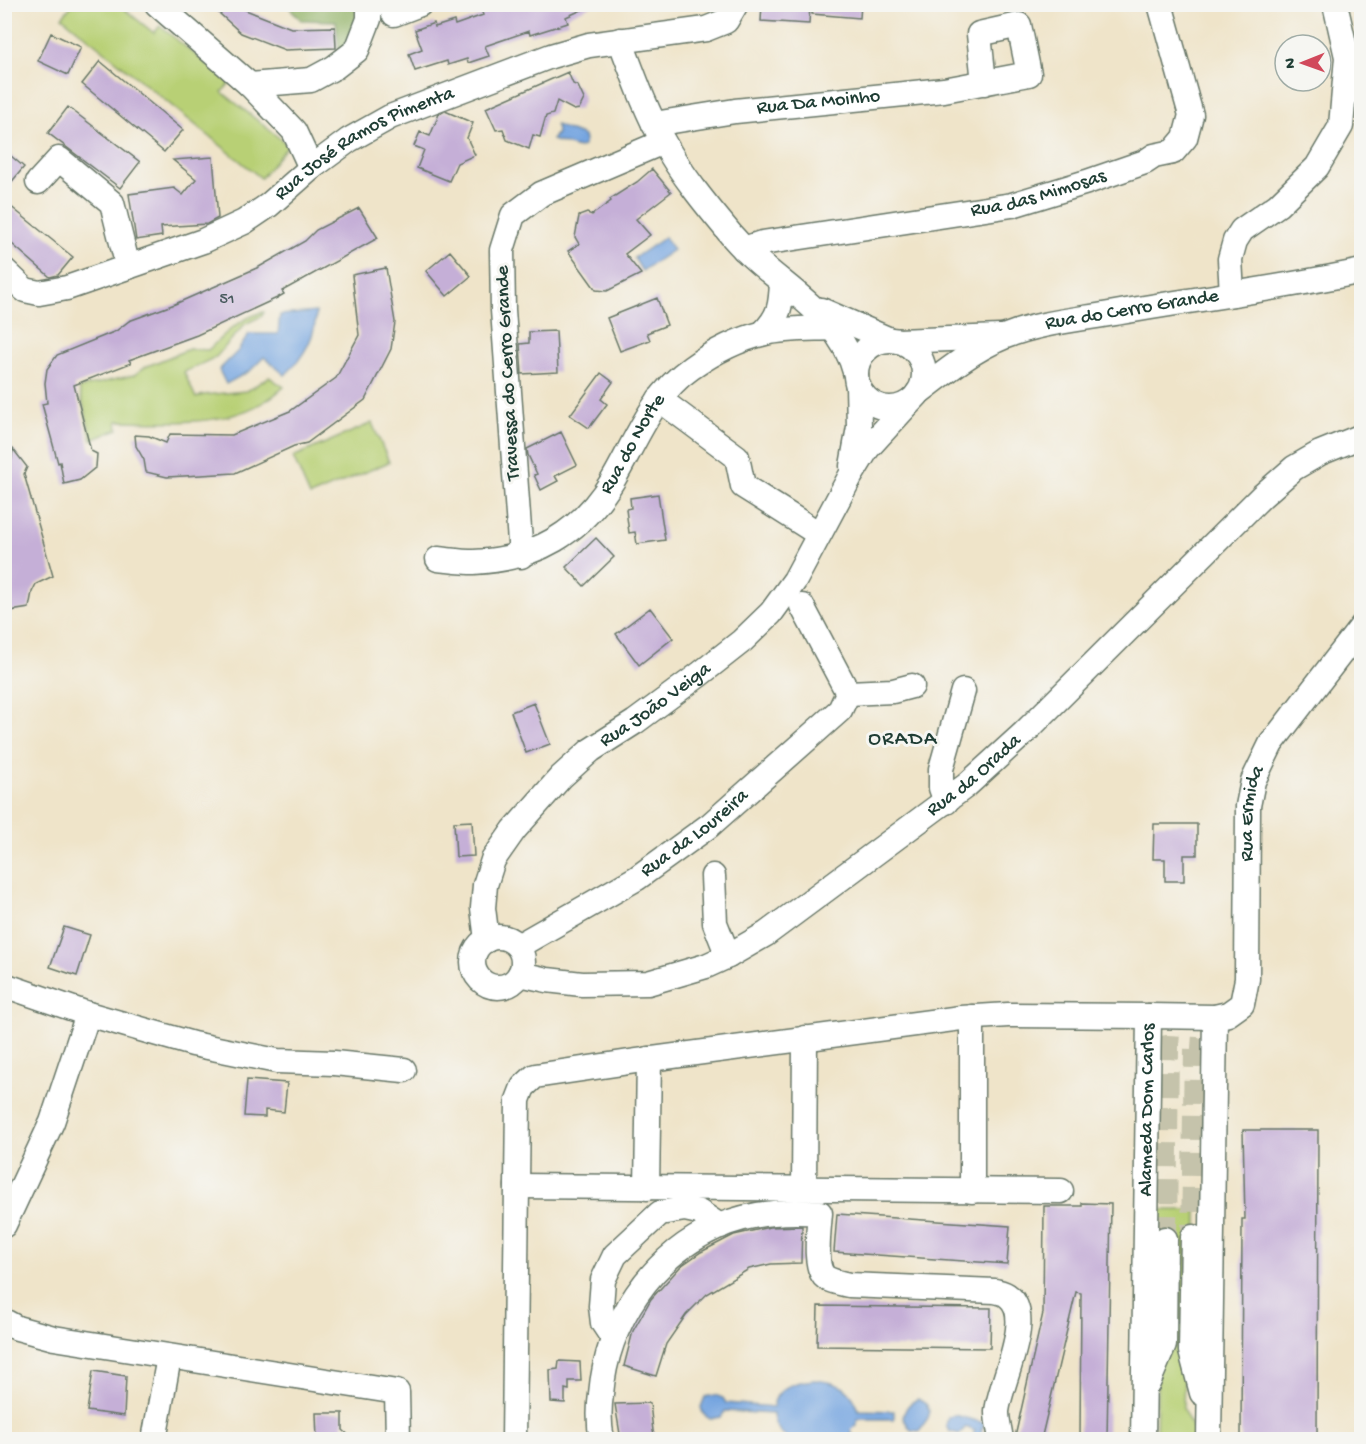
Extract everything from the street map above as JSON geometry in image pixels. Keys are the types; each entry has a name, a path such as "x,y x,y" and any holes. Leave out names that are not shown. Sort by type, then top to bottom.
{"street":[{"path":"157,4 250,85 294,130 311,168"},
{"path":"279,115 311,80 335,67 357,50 369,20 369,4"},
{"path":"390,4 394,14 420,4"},
{"name":"Rua José Ramos Pimenta","path":"4,270 25,290 39,293 67,288 203,241 244,222 269,205 311,168 349,140 390,117 551,56 589,45 706,29 726,21 736,4"},
{"name":"Rua das Mimosas","path":"744,249 762,243 1012,205 1096,179 1145,162 1154,156 1173,152 1185,138 1191,115 1160,4"},
{"path":"1232,294 1230,259 1235,241 1242,230 1278,205 1317,167 1341,126 1347,57 1335,4"},
{"path":"620,40 659,133 695,189 744,249 809,304 833,328 845,344 852,359 857,380 868,401 885,408 903,406 915,397 923,383 924,372 922,362 916,352 908,345 836,318 809,304"},
{"path":"250,85 311,80"},
{"name":"Rua Da Moinho","path":"659,133 735,111 944,90 984,83"},
{"name":"Travessa do Cerro Grande","path":"520,555 502,310 502,250 513,215 541,194 659,133"},
{"path":"38,182 59,159 111,203 128,267"},
{"path":"763,333 774,322 779,311 777,278 788,248 797,239"},
{"name":"Rua do Cerro Grande","path":"915,397 975,352 1005,336 1036,327 1362,271"},
{"name":"Rua do Norte","path":"438,559 474,562 520,555 558,539 591,510 612,480 659,399 689,369 726,347 763,333 792,329 833,328"},
{"path":"850,477 859,427 857,364 869,347 879,342 894,340 1005,336"},
{"name":"Rua João Veiga","path":"487,940 483,908 485,885 494,860 514,830 561,777 591,750 635,722 742,641 771,613 795,580 867,449 915,397"},
{"path":"659,399 737,457 743,486 819,534"},
{"name":"Rua da Orada","path":"520,974 582,984 648,983 706,966 766,934 946,802 1024,733 1294,468 1320,453 1362,436"},
{"path":"802,606 848,693 893,691 912,686"},
{"name":"Rua Ermida","path":"1215,1017 1228,1014 1242,1004 1247,979 1248,806 1253,781 1271,744 1362,626"},
{"path":"946,802 941,788 940,769 963,691"},
{"name":"Rua da Loureira","path":"518,946 637,878 710,825 840,710 848,693"},
{"path":"713,876 715,923 728,956"},
{"path":"500,937 518,946 523,960 520,974 510,984 496,987 478,977 474,956 481,944 500,937"},
{"path":"4,985 88,1014 193,1044 278,1062 334,1063 404,1070"},
{"path":"4,1225 52,1122 88,1014"},
{"path":"514,1440 518,1100 523,1087 535,1076 551,1072 972,1017 1149,1016"},
{"name":"Alameda Dom Carlos","path":"1143,1440 1149,1016 1215,1017"},
{"path":"972,1017 972,1191"},
{"path":"1209,1430 1215,1017"},
{"path":"804,1188 805,1038"},
{"path":"648,1188 649,1059"},
{"path":"517,1186 1061,1191"},
{"path":"613,1338 603,1323 601,1306 603,1280 615,1255 660,1213 685,1209 699,1212 720,1226"},
{"path":"602,1440 600,1405 603,1372 613,1338 621,1319 651,1275 671,1255 720,1226 745,1217 775,1211 820,1213 819,1267 824,1276 833,1281 849,1285 995,1291 1009,1296 1017,1307 1019,1319 1016,1340 997,1412 1001,1440"},
{"path":"1193,1237 1191,1351 1209,1430"},
{"path":"1143,1393 1164,1345 1164,1239"},
{"path":"4,1321 17,1328 54,1338 397,1392 398,1440"},
{"path":"154,1440 169,1357"}],"green space":[{"path":"72,5 119,5 154,33 160,26 230,83 222,92 288,145 261,178 62,17"},
{"path":"287,5 375,5 365,59 339,54 336,21 301,20"},
{"path":"264,312 262,316 245,324 216,357 184,372 196,398 203,395 247,391 269,377 284,387 266,401 226,417 205,420 117,421 118,429 92,440 79,388 134,375 145,367 189,349 208,350 241,322"},
{"path":"372,423 389,462 310,496 293,457"},
{"path":"1160,1210 1197,1210 1197,1241 1188,1240 1183,1409 1196,1434 1195,1439 1156,1440"}],"water":[{"path":"556,125 584,136 583,146 578,148 552,140 557,133"},
{"path":"665,237 673,250 642,271 634,258"},
{"path":"316,312 311,338 297,362 285,375 264,357 250,371 226,384 219,370 238,351 249,334 278,334 280,315"},
{"path":"815,1380 838,1385 848,1391 859,1410 894,1411 894,1419 857,1419 857,1425 851,1430 854,1439 843,1437 798,1441 782,1434 773,1414 725,1411 721,1417 710,1419 703,1414 701,1407 705,1397 715,1395 723,1398 726,1403 773,1407 778,1394 783,1389 795,1383"},
{"path":"918,1399 926,1404 930,1411 919,1431 911,1430 903,1418 908,1406"},
{"path":"954,1415 985,1423 981,1431 985,1439 972,1438 975,1431 966,1427 959,1434 949,1431 946,1426 948,1418"}],"building":[{"path":"209,4 247,4 243,9 291,28 335,27 336,48 285,50 241,33"},
{"path":"497,4 595,4 566,17 568,23 530,35 529,31 485,46 489,56 468,63 467,59 448,65 447,61 415,71 409,54 422,49 415,30 434,23 435,27 454,21 455,25 483,15 481,10"},
{"path":"762,4 810,4 809,24 761,21"},
{"path":"812,4 861,4 860,18 812,14"},
{"path":"51,33 81,47 68,75 38,61"},
{"path":"100,61 183,130 164,152 82,84"},
{"path":"568,72 573,84 578,86 584,99 579,109 574,110 557,101 553,114 546,116 540,137 533,135 529,149 507,140 503,129 496,130 486,108"},
{"path":"68,107 140,162 120,188 48,133"},
{"path":"445,111 473,123 467,138 475,155 457,163 449,181 417,168 424,150 414,146 420,132 430,136 439,114"},
{"path":"4,150 24,167 4,191"},
{"path":"213,157 218,218 207,224 161,227 162,236 136,240 129,194 174,188 183,195 196,179 173,160"},
{"path":"652,169 671,192 636,219 650,235 625,254 641,274 607,291 596,290 568,251 579,244 575,237 579,216 587,213 592,215"},
{"path":"4,201 73,257 58,275 50,277 4,237"},
{"path":"359,208 378,238 282,291 284,294 277,298 197,335 129,360 131,363 74,385 91,451 97,454 96,467 80,480 64,484 60,462 58,463 42,404 47,403 45,383 47,369 57,355 116,331 129,321 175,304 259,267 305,241 316,230"},
{"path":"450,251 471,276 447,296 426,271"},
{"path":"386,268 395,322 391,349 365,400 307,443 294,446 235,473 167,477 146,472 144,460 136,446 135,435 149,436 166,443 170,434 232,435 290,411 336,378 359,335 352,275"},
{"path":"657,298 667,325 647,333 650,340 620,351 607,318"},
{"path":"556,331 558,372 522,374 520,344 529,343 529,332"},
{"path":"601,373 613,382 601,399 607,404 589,428 570,415"},
{"path":"561,432 577,465 555,476 558,481 541,490 527,449"},
{"path":"13,449 27,467 24,474 53,576 36,584 29,608 4,612 4,462 11,463"},
{"path":"658,494 665,540 637,544 635,532 629,533 626,509 631,508 630,498"},
{"path":"596,538 614,557 584,586 566,567"},
{"path":"650,608 673,638 639,665 616,634"},
{"path":"534,703 550,744 526,753 511,712"},
{"path":"472,821 474,856 456,857 454,822"},
{"path":"1154,824 1197,824 1197,855 1184,855 1184,881 1165,881 1165,859 1153,859"},
{"path":"64,927 90,935 77,976 50,967"},
{"path":"247,1080 287,1083 284,1112 265,1110 265,1117 244,1116"},
{"path":"1243,1130 1318,1130 1317,1440 1241,1440 1242,1219 1245,1219"},
{"path":"1082,1203 1111,1204 1107,1440 1080,1440 1081,1293 1076,1292 1041,1440 1026,1440 1015,1437 1043,1313 1044,1206 1082,1206"},
{"path":"837,1214 1010,1226 1007,1264 834,1252"},
{"path":"802,1226 801,1263 771,1264 749,1269 707,1294 686,1315 666,1344 656,1376 624,1366 633,1331 651,1299 681,1266 701,1252 734,1235 770,1227"},
{"path":"818,1306 991,1308 990,1348 817,1346"},
{"path":"559,1361 580,1362 581,1381 569,1381 569,1390 565,1389 565,1403 551,1402 550,1370 558,1369"},
{"path":"93,1371 126,1376 124,1416 87,1411"},
{"path":"650,1403 656,1440 621,1440 615,1404"},
{"path":"316,1413 343,1413 343,1430 354,1440 317,1440"}],"tunnel":[{"path":"1165,1239 1167,1047 1196,1049 1193,1237"}],"district":[{"name":"ORADA","path":"903,740"}]}
